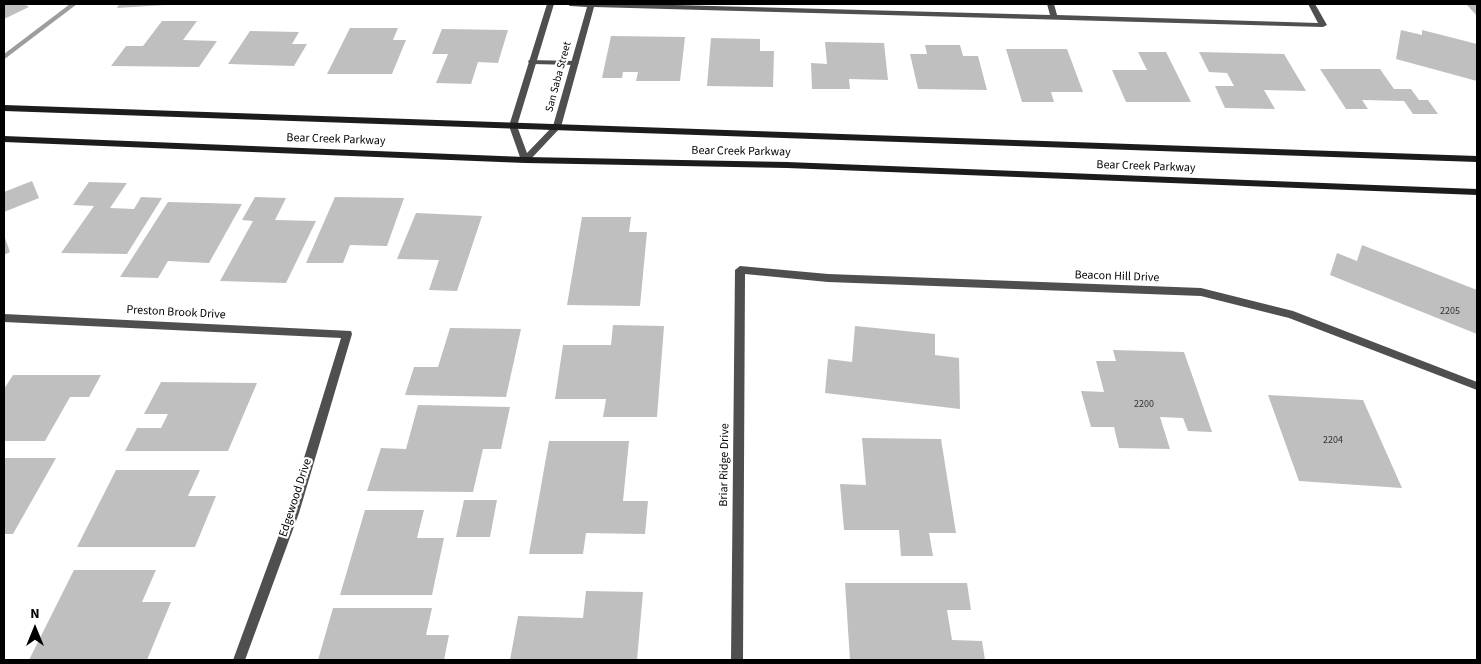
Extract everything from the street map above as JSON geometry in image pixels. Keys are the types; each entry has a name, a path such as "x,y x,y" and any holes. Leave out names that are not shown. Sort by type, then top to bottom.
{"main road":[{"name":"Bear Creek Parkway","path":"4,108 1477,159"},
{"name":"Bear Creek Parkway","path":"4,139 525,160 787,165 1477,192"}],"street":[{"path":"525,160 513,126 550,4"},
{"path":"570,4 776,6 1323,25 1312,4"},
{"name":"San Saba Street","path":"525,160 557,127 591,4"},
{"path":"1050,4 1054,16"},
{"path":"532,62 575,63"},
{"name":"Beacon Hill Drive","path":"740,270 828,278 1202,292 1290,314 1477,386"},
{"name":"Briar Ridge Drive","path":"737,660 740,270"},
{"name":"Preston Brook Drive","path":"4,317 347,334"},
{"name":"Edgewood Drive","path":"239,660 293,513 347,334"}],"building":[{"path":"4,4 24,4 29,7 4,19"},
{"path":"119,4 165,4 165,5 117,8"},
{"path":"1467,5 1477,5 1477,16"},
{"path":"162,21 197,21 183,40 217,41 199,67 111,66 126,46 143,46"},
{"path":"350,28 398,28 393,40 406,40 392,74 327,74"},
{"path":"442,29 508,30 498,63 478,62 471,84 436,83 448,54 432,54"},
{"path":"1401,30 1422,35 1422,30 1477,44 1477,81 1396,59"},
{"path":"250,31 299,32 292,44 307,44 294,66 228,64"},
{"path":"611,36 685,37 680,81 636,81 638,72 623,72 622,78 602,78"},
{"path":"711,38 760,39 760,51 774,51 773,87 707,86"},
{"path":"825,42 884,43 888,80 849,79 850,89 812,89 811,63 827,64"},
{"path":"925,45 960,45 963,56 978,56 987,90 918,89 910,54 927,54"},
{"path":"1006,49 1067,49 1083,92 1051,92 1054,102 1022,102"},
{"path":"1138,52 1166,52 1191,102 1126,102 1112,70 1147,70"},
{"path":"1199,52 1284,54 1306,91 1264,90 1275,109 1225,108 1215,86 1234,86 1227,73 1209,72"},
{"path":"1320,69 1380,69 1394,89 1411,89 1419,100 1428,100 1438,114 1413,114 1404,101 1362,100 1368,109 1346,109"},
{"path":"32,181 39,198 4,212 4,192"},
{"path":"89,182 127,183 110,208 134,209 141,197 162,198 127,254 61,253 94,206 73,205"},
{"path":"255,197 286,198 275,220 316,221 286,283 220,281 253,221 242,220"},
{"path":"335,197 404,198 387,246 350,245 343,263 306,263"},
{"path":"168,202 242,204 209,263 168,261 158,278 120,277"},
{"path":"416,213 482,216 457,291 429,290 439,260 397,259"},
{"path":"582,217 631,217 629,232 647,232 640,306 567,305"},
{"path":"4,235 10,252 4,255"},
{"path":"1362,245 1477,290 1477,334 1330,275 1337,253 1357,261"},
{"path":"613,325 664,326 657,417 603,417 606,399 555,399 563,345 611,345"},
{"path":"855,326 935,334 935,355 959,358 960,409 825,393 828,359 852,362"},
{"path":"450,328 521,329 506,397 405,395 414,367 438,367"},
{"path":"1113,350 1184,352 1212,432 1188,431 1183,418 1160,417 1170,449 1119,448 1114,427 1091,427 1081,391 1104,392 1096,361 1116,361"},
{"path":"13,375 101,375 89,397 70,397 45,441 4,441 4,389"},
{"path":"161,382 257,383 228,451 125,451 137,428 161,428 168,414 144,414"},
{"path":"1268,395 1363,400 1402,488 1299,481"},
{"path":"418,405 510,407 501,449 483,449 473,492 367,491 381,448 406,449"},
{"path":"862,438 941,439 956,533 929,533 933,556 901,556 899,530 844,530 840,484 866,485"},
{"path":"549,441 629,441 623,501 648,501 645,534 586,533 583,554 529,554"},
{"path":"4,458 56,458 13,534 4,534"},
{"path":"116,470 200,470 188,496 216,496 195,547 77,547"},
{"path":"464,500 497,500 490,537 456,537"},
{"path":"365,510 424,510 417,538 444,538 432,595 340,595"},
{"path":"74,570 156,570 142,602 171,602 147,660 29,660"},
{"path":"845,583 967,583 971,610 947,610 952,640 982,641 985,660 850,660"},
{"path":"586,591 643,592 637,660 510,660 518,616 583,618"},
{"path":"333,608 432,608 426,635 449,635 444,660 318,660"}],"waterway":[{"path":"4,57 74,4"}]}
